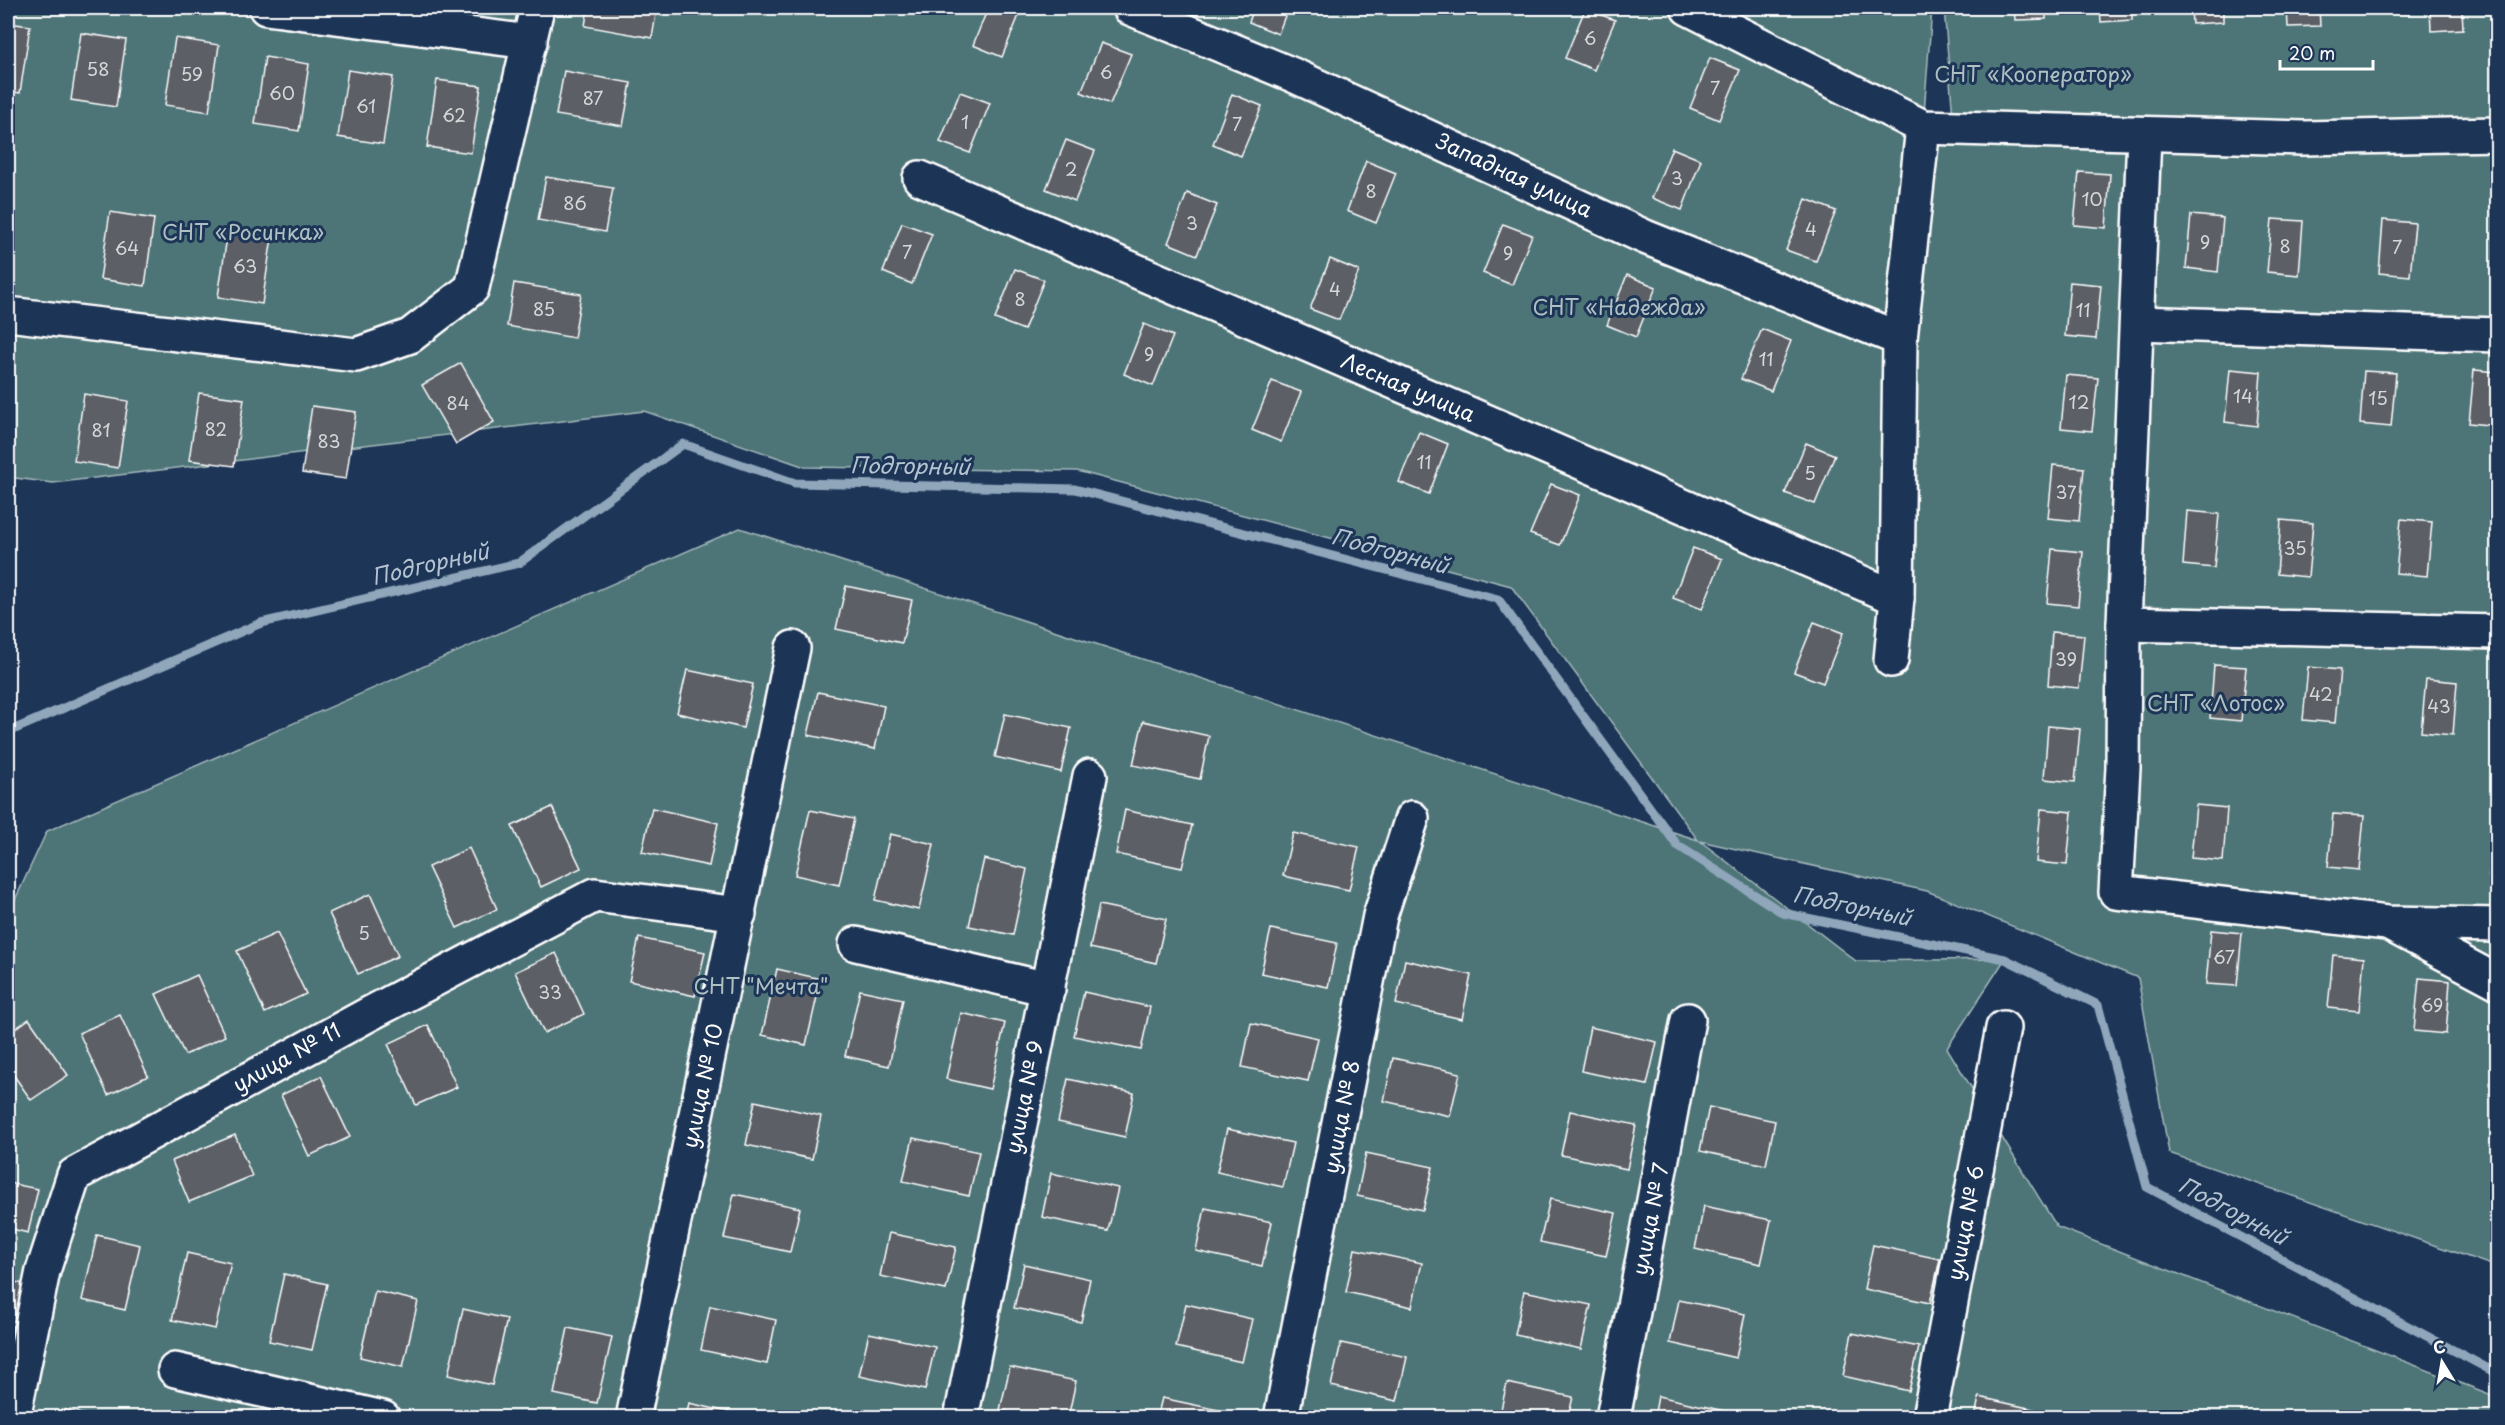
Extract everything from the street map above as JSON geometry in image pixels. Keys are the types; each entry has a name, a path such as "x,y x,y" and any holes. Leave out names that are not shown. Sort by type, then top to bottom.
{"street":[{"path":"266,8 530,42"},
{"path":"8,314 356,356 410,336 472,288 537,8"},
{"name":"Западная улица","path":"1130,8 1293,75 1645,237 1900,339"},
{"path":"1688,8 1923,126 2144,135 2303,138 2498,134"},
{"path":"1891,660 1896,598 1900,339 1923,126"},
{"path":"2144,135 2124,624 2124,768 2116,892 2387,923 2498,925"},
{"name":"Лесная улица","path":"920,178 1896,598"},
{"path":"2137,322 2498,336"},
{"path":"2124,624 2498,632"},
{"name":"улица № 10","path":"633,1418 793,648"},
{"name":"улица № 9","path":"961,1418 1090,776"},
{"name":"улица № 8","path":"1281,1418 1380,916 1412,818"},
{"name":"улица № 11","path":"13,1418 43,1271 74,1175 369,1014 595,895 739,914"},
{"path":"2387,923 2498,982"},
{"path":"856,944 1048,990"},
{"name":"улица № 7","path":"1613,1418 1688,1020"},
{"name":"улица № 6","path":"1929,1418 2003,1028"},
{"path":"175,1370 384,1418"}],"green space":[{"path":"8,8 1932,8 1923,126 1955,142 1944,8 2497,8 2497,1267 2169,1153 2138,978 1927,891 1700,841 1856,961 2005,959 1947,1048 2057,1227 2497,1397 2497,1417 8,1417 8,915 47,831 740,528 1698,840 1511,586 1077,471 805,467 644,411 53,483 8,477"}],"building":[{"path":"588,8 657,8 652,38 585,26"},
{"path":"988,8 1022,8 1002,57 973,45"},
{"path":"1254,8 1288,8 1278,34 1249,22"},
{"path":"2014,8 2046,8 2046,19 2015,20"},
{"path":"2100,8 2132,8 2132,20 2101,22"},
{"path":"2191,8 2223,8 2223,22 2192,24"},
{"path":"2287,8 2319,8 2320,26 2288,27"},
{"path":"2430,8 2462,8 2463,29 2431,31"},
{"path":"1585,9 1615,20 1594,70 1565,58"},
{"path":"8,23 30,26 20,93 8,91"},
{"path":"81,33 126,40 116,107 71,100"},
{"path":"175,38 219,45 209,112 165,105"},
{"path":"1101,43 1131,54 1110,104 1081,92"},
{"path":"265,57 309,64 299,131 255,124"},
{"path":"1710,58 1740,70 1719,120 1690,108"},
{"path":"348,70 393,77 383,144 338,137"},
{"path":"564,71 631,83 623,126 556,115"},
{"path":"437,80 481,86 471,153 427,147"},
{"path":"960,92 990,103 970,153 940,142"},
{"path":"1232,94 1262,106 1241,156 1213,144"},
{"path":"1066,140 1095,151 1075,201 1046,189"},
{"path":"1672,148 1701,160 1682,210 1652,198"},
{"path":"1366,161 1396,173 1376,223 1347,211"},
{"path":"2079,172 2110,174 2106,228 2074,225"},
{"path":"546,177 613,188 605,232 538,220"},
{"path":"1187,193 1217,205 1197,255 1168,243"},
{"path":"1806,199 1836,211 1816,261 1786,250"},
{"path":"110,212 154,219 145,286 100,279"},
{"path":"2191,215 2223,218 2218,272 2186,268"},
{"path":"2272,219 2303,221 2299,275 2267,272"},
{"path":"2383,220 2415,223 2410,276 2379,273"},
{"path":"902,223 932,234 912,284 883,272"},
{"path":"1503,224 1532,235 1512,285 1483,273"},
{"path":"228,230 272,237 262,304 218,297"},
{"path":"1330,259 1359,271 1339,320 1310,309"},
{"path":"1015,269 1044,280 1024,330 995,319"},
{"path":"1627,275 1656,287 1636,337 1607,325"},
{"path":"2070,282 2101,285 2096,339 2065,336"},
{"path":"514,283 581,294 574,338 507,326"},
{"path":"1144,324 1173,336 1153,386 1124,374"},
{"path":"1762,329 1791,341 1771,391 1741,379"},
{"path":"461,363 494,422 456,444 422,385"},
{"path":"2230,369 2261,372 2257,426 2225,422"},
{"path":"2474,370 2498,372 2498,426 2469,423"},
{"path":"2364,371 2396,373 2391,427 2360,424"},
{"path":"2066,375 2098,378 2092,431 2061,428"},
{"path":"1272,381 1301,392 1281,442 1252,430"},
{"path":"199,393 244,399 234,466 189,460"},
{"path":"84,394 128,401 118,468 74,461"},
{"path":"312,406 356,412 346,479 302,473"},
{"path":"1419,432 1448,444 1429,494 1399,482"},
{"path":"1806,443 1835,455 1815,504 1785,493"},
{"path":"2053,465 2084,468 2079,521 2048,518"},
{"path":"1551,484 1580,495 1560,545 1530,534"},
{"path":"2187,511 2219,514 2214,568 2183,565"},
{"path":"2401,519 2432,522 2427,576 2396,573"},
{"path":"2281,520 2313,523 2308,577 2277,574"},
{"path":"1693,548 1722,559 1702,609 1673,598"},
{"path":"2052,549 2083,552 2078,606 2047,603"},
{"path":"846,586 912,600 902,643 836,629"},
{"path":"1814,622 1843,633 1823,683 1794,672"},
{"path":"2052,632 2084,635 2079,688 2048,685"},
{"path":"2214,665 2246,667 2241,721 2210,718"},
{"path":"2308,667 2340,670 2335,723 2303,720"},
{"path":"687,670 753,684 743,728 677,713"},
{"path":"2426,679 2457,682 2453,735 2421,732"},
{"path":"818,692 884,706 875,749 808,735"},
{"path":"1005,714 1071,728 1061,772 995,757"},
{"path":"1143,721 1209,736 1200,779 1133,765"},
{"path":"2048,726 2080,729 2075,782 2044,779"},
{"path":"2196,805 2227,808 2223,861 2191,858"},
{"path":"552,807 581,868 541,887 512,826"},
{"path":"652,808 718,823 709,866 642,852"},
{"path":"2041,809 2072,812 2067,865 2036,862"},
{"path":"810,810 854,819 839,885 795,875"},
{"path":"1125,810 1192,825 1182,868 1116,854"},
{"path":"2333,814 2364,816 2359,870 2328,867"},
{"path":"2494,823 2498,824 2498,877 2489,877"},
{"path":"1293,833 1359,847 1349,890 1283,876"},
{"path":"890,834 934,844 919,910 875,900"},
{"path":"469,848 497,909 457,928 428,867"},
{"path":"984,859 1027,869 1013,935 969,926"},
{"path":"370,894 398,956 358,974 329,913"},
{"path":"1099,905 1166,919 1156,963 1090,948"},
{"path":"1271,929 1337,943 1328,987 1261,973"},
{"path":"2211,930 2242,933 2237,986 2206,984"},
{"path":"277,933 306,994 265,1013 237,951"},
{"path":"639,938 705,952 695,996 629,981"},
{"path":"556,953 584,1014 544,1033 515,972"},
{"path":"2333,955 2364,958 2359,1011 2328,1008"},
{"path":"1405,960 1471,975 1462,1019 1396,1004"},
{"path":"777,969 821,979 806,1045 762,1035"},
{"path":"197,975 225,1036 185,1055 156,994"},
{"path":"2419,978 2450,981 2446,1034 2414,1031"},
{"path":"860,990 903,999 889,1066 845,1056"},
{"path":"1084,992 1150,1007 1141,1050 1074,1036"},
{"path":"961,1013 1005,1023 990,1089 946,1079"},
{"path":"120,1015 148,1076 108,1095 79,1033"},
{"path":"29,1019 68,1075 31,1100 8,1067 8,1034"},
{"path":"1251,1023 1318,1038 1308,1081 1242,1067"},
{"path":"428,1025 457,1087 416,1105 388,1044"},
{"path":"1590,1027 1657,1042 1647,1085 1581,1071"},
{"path":"2498,1029 2498,1078 2493,1078"},
{"path":"1393,1058 1460,1073 1450,1116 1384,1101"},
{"path":"321,1076 350,1137 309,1156 281,1095"},
{"path":"1068,1079 1134,1093 1125,1137 1058,1122"},
{"path":"755,1101 821,1116 812,1159 746,1145"},
{"path":"1709,1107 1775,1121 1766,1165 1700,1151"},
{"path":"1570,1111 1636,1125 1627,1169 1561,1155"},
{"path":"8,1114 15,1119 8,1129"},
{"path":"1227,1129 1293,1143 1283,1187 1217,1172"},
{"path":"235,1135 252,1176 189,1202 172,1161"},
{"path":"913,1138 979,1152 969,1196 903,1181"},
{"path":"1366,1153 1433,1167 1423,1210 1357,1196"},
{"path":"1051,1173 1118,1188 1108,1231 1042,1217"},
{"path":"8,1183 38,1189 28,1233 8,1228"},
{"path":"734,1194 800,1208 790,1252 724,1238"},
{"path":"1550,1199 1616,1213 1606,1256 1540,1242"},
{"path":"1704,1206 1771,1220 1761,1264 1695,1249"},
{"path":"1205,1208 1272,1222 1262,1266 1196,1251"},
{"path":"889,1233 956,1247 946,1290 880,1276"},
{"path":"97,1235 140,1245 125,1310 82,1300"},
{"path":"1873,1245 1940,1259 1930,1303 1864,1289"},
{"path":"1355,1249 1422,1263 1412,1307 1346,1292"},
{"path":"187,1253 231,1263 215,1329 172,1320"},
{"path":"1024,1264 1090,1279 1081,1322 1014,1308"},
{"path":"284,1274 327,1284 312,1350 269,1341"},
{"path":"8,1280 23,1284 13,1327 8,1326"},
{"path":"375,1291 418,1301 403,1367 360,1357"},
{"path":"1524,1291 1591,1305 1581,1349 1515,1335"},
{"path":"1679,1300 1745,1314 1736,1358 1670,1343"},
{"path":"1186,1304 1252,1319 1242,1362 1176,1347"},
{"path":"710,1306 776,1320 767,1364 701,1350"},
{"path":"463,1309 507,1319 492,1385 448,1375"},
{"path":"568,1328 612,1337 597,1403 554,1394"},
{"path":"869,1333 935,1347 925,1390 859,1376"},
{"path":"1852,1333 1919,1347 1909,1391 1843,1376"},
{"path":"1341,1343 1407,1357 1397,1401 1331,1386"},
{"path":"1010,1367 1076,1381 1068,1418 1033,1418 1000,1410"},
{"path":"1507,1383 1573,1397 1568,1418 1499,1418"},
{"path":"1658,1396 1725,1411 1723,1418 1654,1418"},
{"path":"1979,1397 2046,1412 2044,1418 1975,1418"},
{"path":"1162,1398 1228,1412 1227,1418 1157,1418"},
{"path":"689,1403 754,1418 686,1418"},
{"path":"64,1410 100,1418 63,1418"}],"waterway":[{"name":"Подгорный","path":"8,732 261,623 519,563 683,444 795,483 1075,489 1498,599 1677,845 1783,913 2005,959 2098,1005 2147,1187 2498,1374"}],"park label":[{"name":"СНТ «Кооператор»","path":"2033,75"},
{"name":"СНТ «Росинка»","path":"243,233"},
{"name":"СНТ «Надежда»","path":"1619,308"},
{"name":"СНТ «Лотос»","path":"2216,704"},
{"name":"СНТ \"Мечта\"","path":"761,987"}]}
